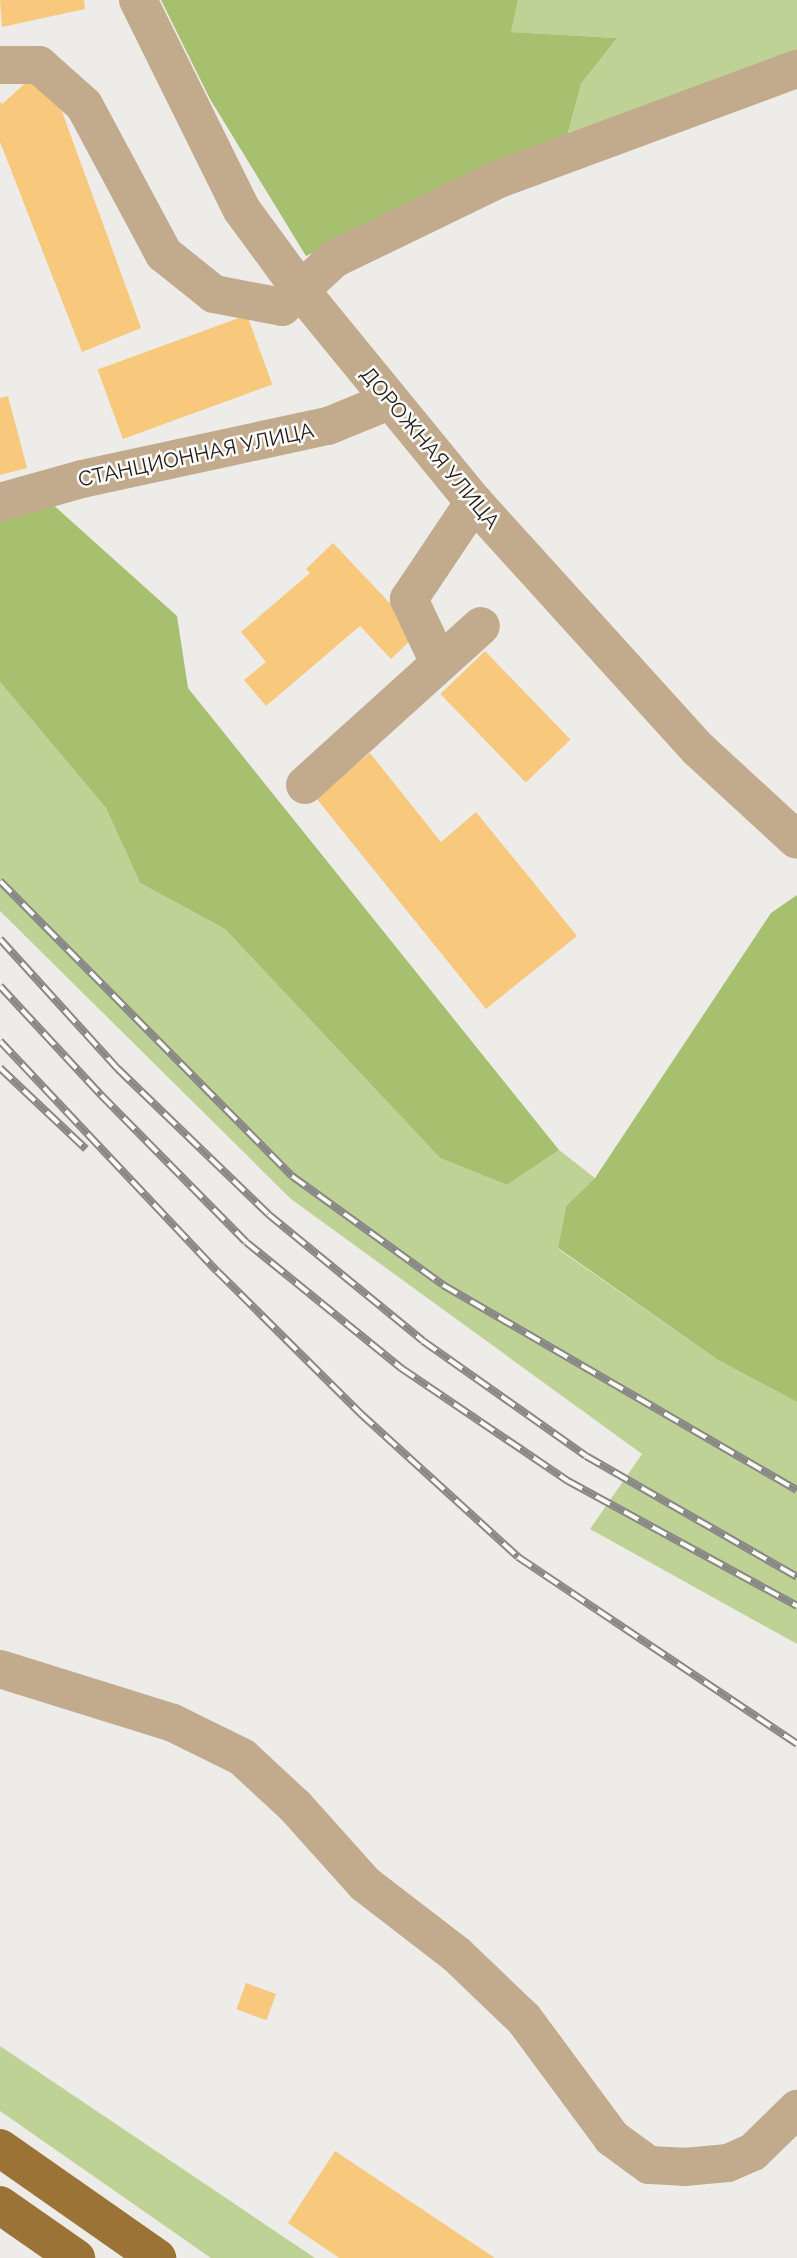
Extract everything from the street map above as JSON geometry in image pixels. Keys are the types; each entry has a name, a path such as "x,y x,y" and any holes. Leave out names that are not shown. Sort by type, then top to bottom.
{"main road":[{"path":"0,2148 157,2258"},
{"path":"0,2205 76,2258"}],"street":[{"name":"ДОРОЖНАЯ УЛИЦА","path":"138,0 242,210 302,292 474,502 698,749 797,840"},
{"path":"0,65 39,65 84,105 164,254 214,294 282,307 302,292 334,259 499,179 797,69"},
{"name":"СТАНЦИОННАЯ УЛИЦА","path":"0,502 82,479 328,426 389,401"},
{"path":"439,663 409,599 474,502"},
{"path":"305,785 481,626"},
{"path":"0,1669 173,1723 242,1757 295,1806 365,1884 456,1954 524,2019 611,2138 649,2165 684,2167 728,2163 753,2152 797,2109"}],"green space":[{"path":"161,0 518,0 511,32 617,38 581,84 566,140 306,256 210,99"},
{"path":"518,0 797,0 797,52 566,140 581,84 617,38 510,32"},
{"path":"50,502 177,616 188,688 559,1150 507,1185 440,1158 225,929 140,883 106,808 0,682 0,516"},
{"path":"0,682 106,808 140,883 225,929 440,1158 507,1185 559,1150 595,1178 566,1206 558,1249 718,1360 797,1402 797,1644 590,1529 642,1454 291,1199 0,911"},
{"path":"797,895 797,1402 718,1360 558,1248 566,1206 595,1178 771,913"},
{"path":"0,2046 315,2258 211,2258 0,2111"}],"building":[{"path":"0,0 84,0 85,9 2,27"},
{"path":"32,77 60,106 141,328 82,352 0,142 0,102 2,104"},
{"path":"247,315 272,385 123,439 98,369"},
{"path":"8,396 27,468 0,475 0,398"},
{"path":"333,543 418,633 391,659 360,626 266,706 244,680 266,662 241,632 310,573 306,569"},
{"path":"485,651 570,739 526,783 440,694"},
{"path":"370,753 441,842 476,812 577,936 486,1009 316,798"},
{"path":"246,1983 276,1994 266,2020 236,2009"},
{"path":"335,2151 495,2258 339,2258 288,2223"}],"railway":[{"path":"0,881 292,1176 443,1285 797,1490"},
{"path":"0,939 118,1069 268,1214 423,1341 586,1456 797,1577"},
{"path":"0,986 101,1095 246,1242 401,1368 568,1481 797,1606"},
{"path":"0,1041 217,1271 361,1414 518,1557 797,1744"},
{"path":"0,1068 86,1149"}]}
